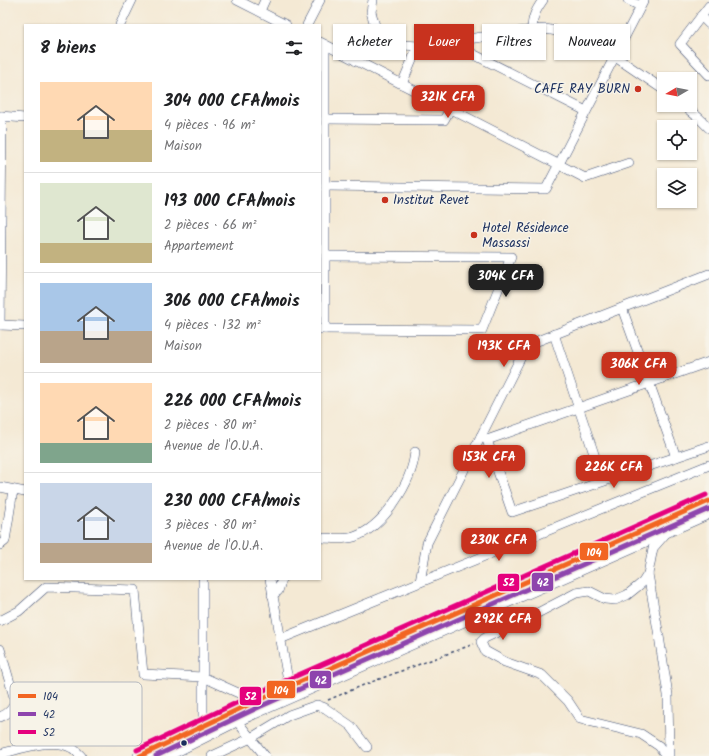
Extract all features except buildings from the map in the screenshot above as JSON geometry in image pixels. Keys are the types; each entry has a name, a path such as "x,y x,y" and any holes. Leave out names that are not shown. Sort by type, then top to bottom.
{"highway":[{"path":"140,756 289,686 709,501"},
{"path":"164,756 236,720 709,512"}],"street":[{"path":"120,24 132,0"},
{"path":"237,0 284,24"},
{"path":"260,11 265,0"},
{"path":"373,0 371,12 375,24"},
{"path":"532,24 535,13 543,0"},
{"path":"628,0 642,3 630,26"},
{"path":"307,24 318,1"},
{"path":"709,6 680,44 709,75"},
{"path":"701,16 709,24"},
{"path":"322,43 585,178 629,163"},
{"path":"322,43 325,119 325,256 322,329 482,330 511,257 325,256"},
{"path":"474,55 586,111"},
{"path":"402,84 414,56"},
{"path":"325,186 546,188 612,60"},
{"path":"620,60 657,85"},
{"path":"325,119 444,120 450,109"},
{"path":"692,112 709,128"},
{"path":"24,118 1,116 0,326 24,326"},
{"path":"420,582 427,543 484,438 527,345 709,274"},
{"path":"622,308 676,457"},
{"path":"554,334 603,481"},
{"path":"484,438 579,408 709,362"},
{"path":"484,438 512,512 709,446"},
{"path":"321,538 356,537 378,522 388,512 396,500 414,460 414,452"},
{"path":"280,639 709,465"},
{"path":"0,487 24,492"},
{"path":"0,545 5,541 13,490"},
{"path":"0,508 10,509"},
{"path":"667,531 653,548 648,574 668,695 669,756"},
{"path":"648,574 637,588 615,600 605,599 588,591 576,593 485,638 481,642 485,651 505,662 542,676 568,701 580,719 641,734 659,746 666,756"},
{"path":"203,580 203,726"},
{"path":"270,580 289,686"},
{"path":"272,595 278,591 282,580"},
{"path":"0,621 19,611 46,587 135,590 143,674 203,677 256,701"},
{"path":"0,649 10,683"},
{"path":"212,756 251,738 289,715 318,705 352,726 367,747"},
{"path":"0,718 10,711"},
{"path":"236,720 265,756"},
{"path":"0,754 36,746"},
{"path":"65,746 71,748 81,756"}],"path":[{"path":"318,705 366,684 481,642"}],"transit line":[{"name":"52","path":"137,750 253,695 706,495"},
{"name":"104","path":"140,756 256,701 709,501"},
{"name":"42","path":"156,756 259,707 709,509"}],"place":[{"name":"CAFE RAY BURN","path":"638,89"},
{"name":"Institut Revet","path":"385,200"},
{"name":"Hotel Résidence Massassi","path":"474,235"}]}
